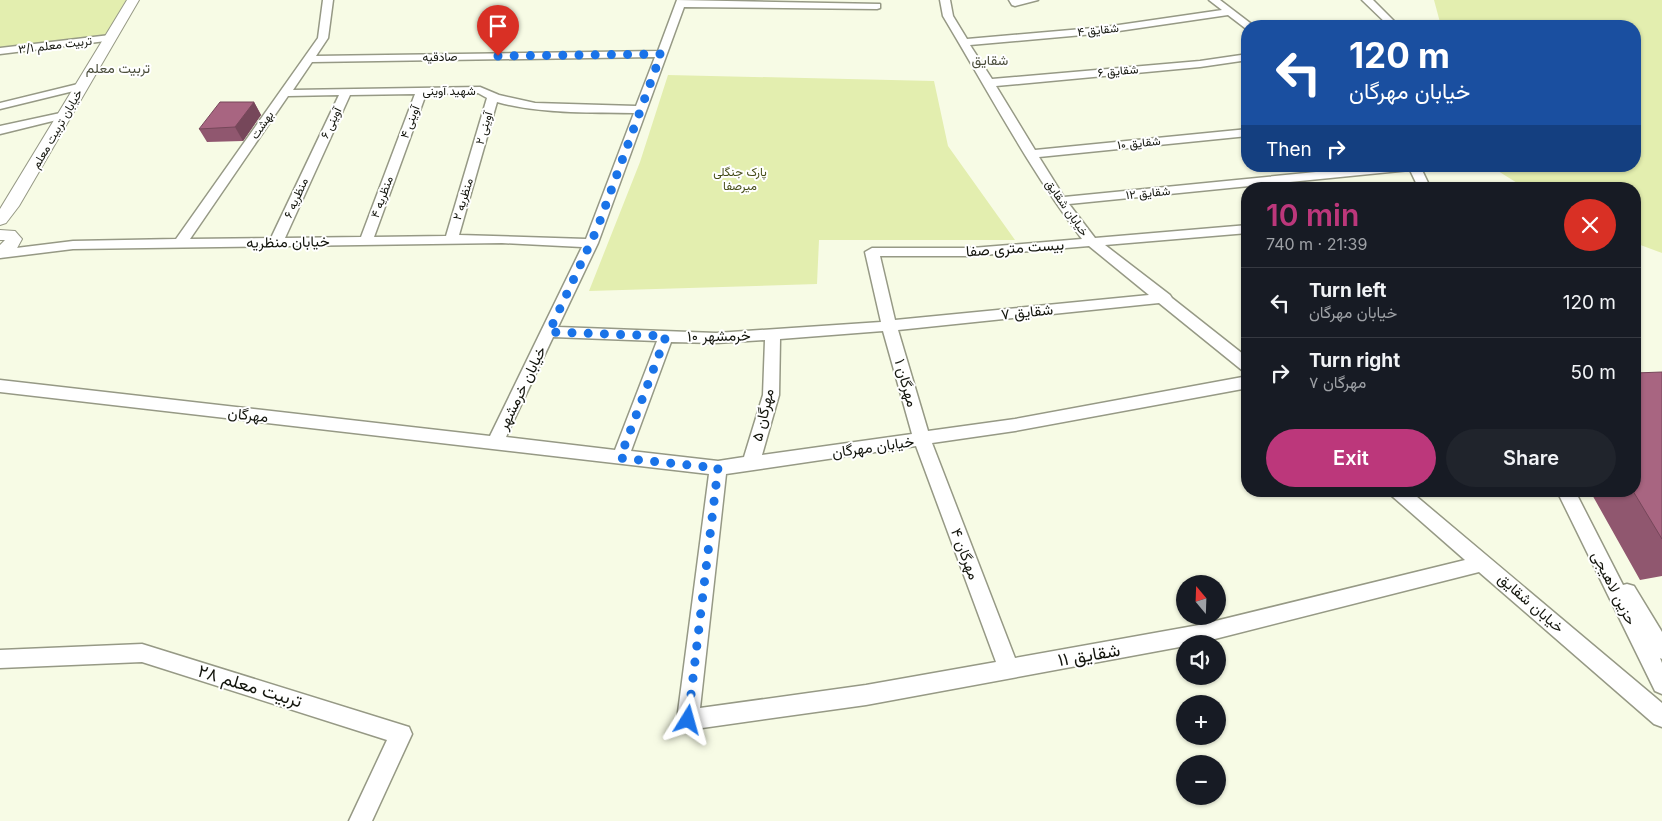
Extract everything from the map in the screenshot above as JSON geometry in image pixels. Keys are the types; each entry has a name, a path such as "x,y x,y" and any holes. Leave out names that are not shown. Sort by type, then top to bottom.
{"main road":[{"name":"خیابان تربیت معلم","path":"12,206 133,0"},
{"path":"0,220 12,206"},
{"path":"0,253 10,246 7,236 12,206"}],"street":[{"name":"بهشت","path":"180,244 323,38 328,0"},
{"name":"خیابان شقایق","path":"945,0 948,16 1060,201 1091,242 1165,298 1241,361"},
{"path":"1015,1 1033,0"},
{"path":"1214,0 1241,20"},
{"path":"1367,0 1388,20"},
{"path":"682,2 875,3"},
{"name":"خیابان خرمشهر","path":"495,442 597,229 682,2"},
{"name":"شقایق ۴","path":"964,42 1105,30 1230,12"},
{"name":"تربیت معلم ۳/۱","path":"0,51 110,38"},
{"name":"صادقیه","path":"308,59 661,54"},
{"name":"شقایق ۶","path":"989,83 1200,64 1241,58"},
{"path":"0,106 82,86"},
{"name":"شهید آوینی","path":"284,92 480,90 492,98 521,106 641,110"},
{"name":"آوینی ۴","path":"398,152 422,91"},
{"name":"آوینی ۶","path":"316,154 346,92"},
{"name":"آوینی ۲","path":"475,157 492,98"},
{"path":"0,130 65,115"},
{"name":"شقایق ۱۰","path":"1032,154 1241,133"},
{"name":"منظریه ۴","path":"366,241 398,152"},
{"name":"منظریه ۶","path":"276,242 316,154"},
{"name":"منظریه ۲","path":"451,240 475,157"},
{"name":"شقایق ۱۲","path":"1255,182 1358,172"},
{"name":"شقایق ۱۲","path":"1060,201 1241,183"},
{"name":"خیابان منظریه","path":"73,245 502,239 597,229"},
{"name":"بیست متری صفا","path":"872,252 972,252 1241,230"},
{"path":"7,236 73,245"},
{"path":"502,239 591,243"},
{"path":"0,253 73,245"},
{"name":"مهرگان ۱","path":"872,252 889,326 922,440"},
{"name":"شقایق ۷","path":"889,326 1165,298"},
{"name":"خرمشهر ۱۰","path":"549,332 716,338 889,326"},
{"name":"مهرگان ۵","path":"751,464 770,395 773,334"},
{"path":"620,458 666,336"},
{"name":"خیابان مهرگان","path":"495,442 718,468 922,440 1015,425 1241,383"},
{"name":"مهرگان","path":"0,386 495,442"},
{"name":"مهرگان ۴","path":"922,440 1009,669"},
{"name":"شقایق ۱۱","path":"718,468 688,720 866,695 1199,634 1484,563"},
{"name":"خیابان شقایق","path":"1405,497 1662,717"},
{"name":"حزین لاهیجی","path":"1569,497 1662,684"},
{"name":"حزین لاهیجی","path":"1578,497 1624,587 1662,650"},
{"name":"تربیت معلم ۲۸","path":"0,659 142,653 401,734 360,821"}],"green space":[{"path":"0,0 126,0 104,38 0,50"},
{"path":"1434,0 1662,0 1662,253 1641,245 1641,182 1516,182 1500,172 1641,172 1641,20 1439,20"},
{"name":"پارک جنگلی میرصفا","path":"668,75 934,81 948,146 1015,240 819,240 817,284 589,291 640,162"}],"building":[{"path":"220,102 254,102 235,127 199,129"},
{"path":"1662,372 1662,539 1637,497 1641,497 1641,373"}],"district":[{"name":"شقایق","path":"990,60"},
{"name":"تربیت معلم","path":"118,68"}],"route":[{"path":"498,56 661,54 597,229 549,332 666,336 620,458 718,468 688,720"}]}
